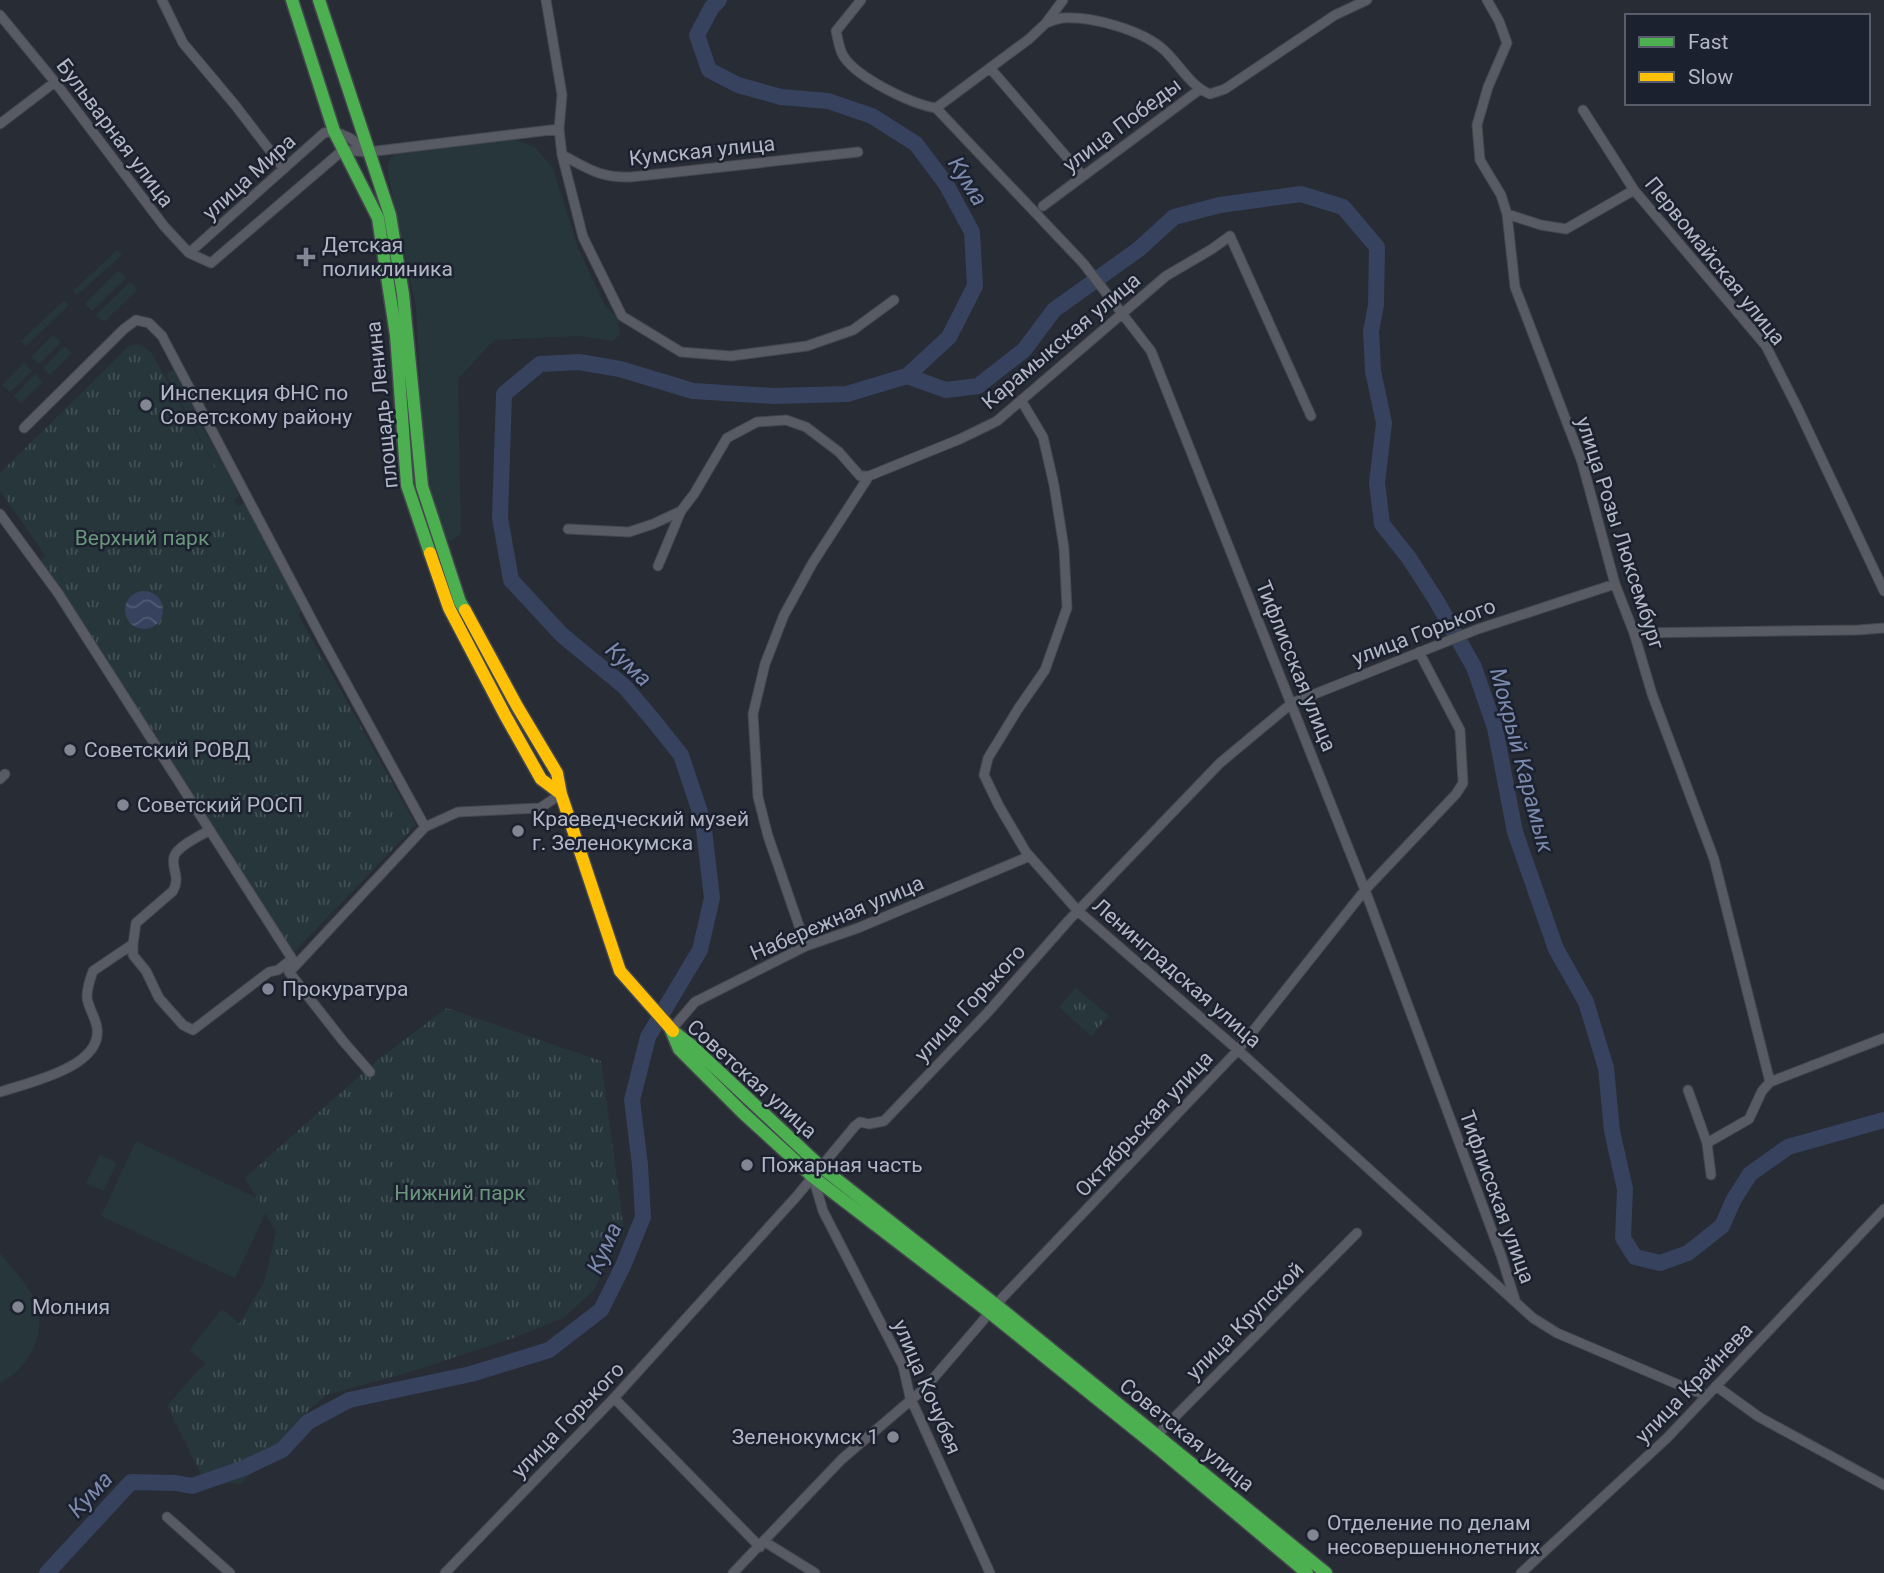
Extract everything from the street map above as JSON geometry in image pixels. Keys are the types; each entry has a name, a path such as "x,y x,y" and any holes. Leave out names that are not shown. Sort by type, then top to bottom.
{"street":[{"path":"162,0 183,43 284,169"},
{"name":"площадь Ленина","path":"292,0 334,131 378,218 396,335 407,485 449,608 541,779 561,794"},
{"name":"площадь Ленина","path":"319,0 390,215 403,294 422,486 460,601 557,773 561,794 620,971 671,1030"},
{"path":"546,0 562,95 559,129 562,155 583,237 622,316 681,352 732,356 807,346 853,330 894,300"},
{"path":"860,0 836,31 842,55 856,72 921,106 936,108 1030,39 1063,0"},
{"name":"улица Победы","path":"1043,206 1199,90 1210,94 1223,90 1335,15 1367,0"},
{"name":"улица Розы Люксембург","path":"1487,0 1507,43 1488,87 1477,125 1480,160 1501,195 1507,214 1515,288 1582,462 1615,584 1634,633 1651,694 1714,859 1770,1082"},
{"name":"Бульварная улица","path":"0,15 55,82 164,226 189,253 211,263"},
{"path":"1046,23 1061,18 1082,19 1129,30 1163,49 1199,90"},
{"path":"990,68 1083,176"},
{"path":"0,124 55,82"},
{"name":"Тифлисская улица","path":"936,108 1083,263 1152,351 1365,890 1501,1255 1515,1301"},
{"name":"Первомайская улица","path":"1583,110 1634,191 1766,346 1884,591"},
{"path":"343,150 368,152 559,129"},
{"path":"334,131 350,138 368,152"},
{"name":"улица Мира","path":"189,253 324,133 334,131"},
{"name":"улица Мира","path":"211,263 343,150"},
{"name":"Кумская улица","path":"562,155 595,173 631,177 858,152"},
{"path":"1507,214 1541,225 1566,229 1634,191"},
{"name":"Карамыкская улица","path":"869,477 997,421 1166,276 1230,236 1311,416"},
{"path":"24,428 130,325 136,320 149,323 162,336 425,827"},
{"name":"Ленинградская улица","path":"1021,400 1043,437 1054,485 1064,548 1067,608 1045,670 988,758 984,775 999,806 1030,856 1078,911 1238,1049 1533,1318 1557,1333 1707,1395"},
{"path":"658,566 681,511 727,438 757,422 786,420 806,427 839,453 860,476 869,477 812,564 784,615 765,664 753,714 758,797 768,836 806,946"},
{"path":"568,529 629,532 681,511"},
{"path":"0,514 58,593 294,962"},
{"name":"улица Горького","path":"445,1573 614,1398 860,1122 869,1124 884,1121 988,1012 1078,911 1220,763 1292,703 1478,629 1615,584"},
{"path":"1634,633 1884,628"},
{"name":"Октябрьская улица","path":"733,1573 842,1459 912,1401 993,1308 1238,1049 1365,890 1456,794 1463,783 1460,730 1419,652"},
{"path":"370,1072 289,972 294,962 425,827 458,812 540,808 561,794"},
{"path":"210,830 176,853 173,858 176,886 136,923 133,955 146,971 159,998 183,1026 193,1030 269,972 294,962"},
{"name":"Набережная улица","path":"671,1030 695,1002 806,946 858,928 1030,856"},
{"path":"0,1092 62,1072 89,1055 96,1042 98,1029 87,998 93,971 133,944"},
{"name":"Советская улица","path":"671,1030 679,1049 751,1121 1157,1435 1326,1573"},
{"path":"1707,1143 1749,1119 1762,1091 1770,1082 1884,1038"},
{"path":"1688,1090 1707,1143 1712,1175"},
{"name":"улица Кочубея","path":"817,1172 823,1210 903,1366 912,1401 990,1573"},
{"name":"улица Крайнева","path":"1521,1573 1667,1438 1707,1395 1719,1388 1884,1209"},
{"name":"улица Крупской","path":"1157,1435 1357,1233"},
{"name":"Советская улица","path":"993,1308 1307,1573"},
{"path":"1719,1388 1759,1417 1884,1485"},
{"path":"614,1398 762,1544 815,1573"},
{"path":"167,1517 230,1573"}],"green space":[{"path":"512,139 535,147 553,168 578,248 605,306 617,317 620,334 613,341 580,336 494,340 458,379 461,534 451,541 447,539 430,494 424,456 416,308 388,174 389,164 393,156 406,151"},
{"path":"117,250 122,255 77,295 73,291"},
{"path":"118,271 126,278 92,311 85,304"},
{"path":"130,282 137,290 104,322 96,315"},
{"path":"64,300 69,305 26,346 21,341"},
{"path":"53,335 61,342 39,364 31,357"},
{"name":"Верхний парк","path":"138,344 151,352 416,825 291,955 40,560 46,556 0,491 0,473 129,346"},
{"path":"64,346 72,353 50,375 43,368"},
{"path":"24,363 32,371 10,392 2,385"},
{"path":"173,370 240,496 233,500 166,374"},
{"path":"35,374 43,382 21,403 14,396"},
{"path":"244,503 303,611 296,615 237,507"},
{"path":"1076,988 1109,1016 1091,1036 1059,1007"},
{"name":"Нижний парк","path":"447,1008 601,1061 624,1231 594,1290 563,1318 516,1337 410,1372 326,1395 297,1421 241,1484 204,1480 167,1406 231,1338 264,1282 276,1232 245,1178 376,1061"},
{"path":"136,1141 270,1204 235,1278 101,1216"},
{"path":"100,1155 117,1163 103,1191 86,1183"},
{"name":"Молния","path":"0,1253 31,1293 39,1319 35,1344 29,1356 21,1367 0,1383"},
{"path":"222,1309 245,1328 213,1369 189,1350"}],"water":[{"path":"144,591 157,597 163,610 157,623 144,629 131,623 125,610 131,597"}],"waterway":[{"name":"Кума","path":"47,1573 131,1482 192,1486 244,1468 282,1450 308,1422 349,1400 471,1374 549,1350 601,1310 623,1266 643,1217 632,1100 648,1037 700,950 712,898 703,821 681,755 625,687 562,635 511,580 500,518 504,394 540,364 579,362 620,369 693,391 773,396 847,394 907,376 949,337 975,286 972,232 946,184 916,144 872,116 828,101 781,97 738,85 709,70 697,35 712,7 719,0"},
{"name":"Мокрый Карамык","path":"907,376 946,390 978,386 1024,350 1054,310 1139,249 1174,217 1220,205 1301,194 1343,207 1377,247 1376,305 1371,331 1373,371 1384,423 1377,483 1382,524 1409,558 1474,667 1495,728 1515,832 1556,949 1586,1002 1606,1068 1612,1131 1625,1189 1623,1238 1635,1257 1660,1263 1688,1253 1722,1226 1734,1199 1750,1174 1788,1147 1884,1120"}],"traffic: fast":[{"path":"292,0 334,131 378,218 396,335 407,485 430,553"},
{"path":"319,0 390,215 403,294 422,486 460,602 465,610"},
{"path":"671,1030 679,1049 813,1177 989,1312 1307,1573"},
{"path":"673,1031 821,1167 1005,1312 1326,1573"}],"traffic: slow":[{"path":"430,553 449,608 505,715 541,779 561,794"},
{"path":"465,610 557,773 561,794 620,971 673,1031"}],"place":[{"name":"Детская поликлиника","path":"306,257"},
{"name":"Инспекция ФНС по Советскому району","path":"146,405"},
{"name":"Советский РОВД","path":"70,750"},
{"name":"Советский РОСП","path":"123,805"},
{"name":"Краеведческий музей г. Зеленокумска","path":"518,831"},
{"name":"Прокуратура","path":"268,989"},
{"name":"Пожарная часть","path":"747,1165"},
{"name":"Молния","path":"18,1307"},
{"name":"Зеленокумск 1","path":"893,1437"},
{"name":"Отделение по делам несовершеннолетних","path":"1313,1535"}]}
